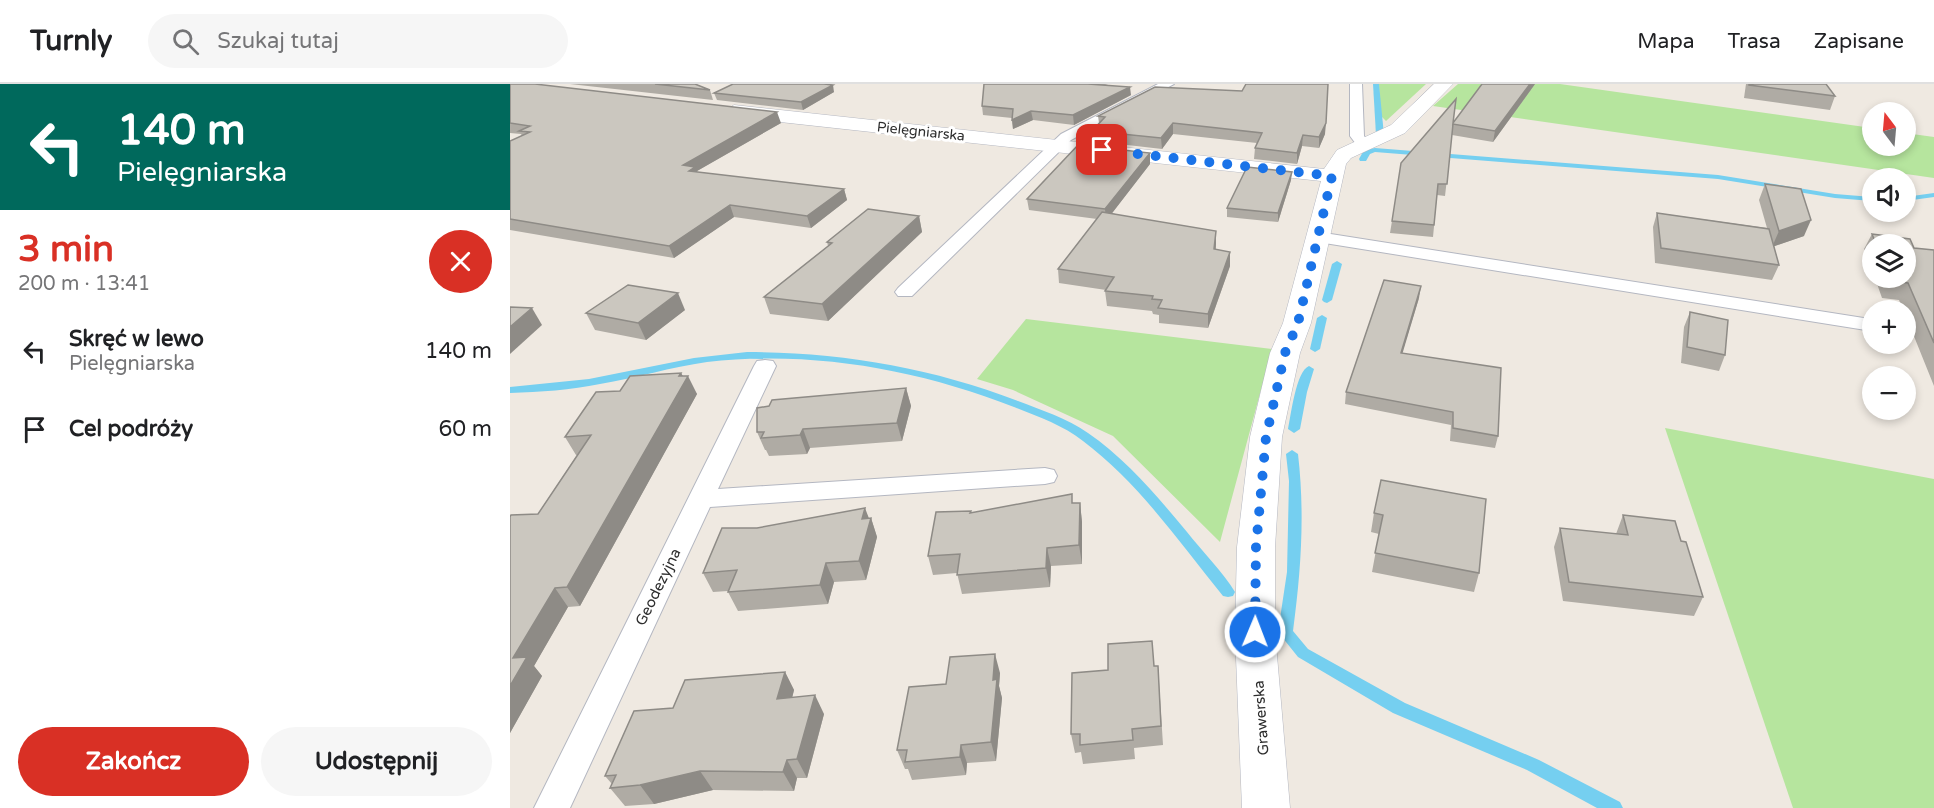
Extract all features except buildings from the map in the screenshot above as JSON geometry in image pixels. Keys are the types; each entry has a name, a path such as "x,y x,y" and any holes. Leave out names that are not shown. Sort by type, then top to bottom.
{"street":[{"name":"Grawerska","path":"1266,808 1255,632 1256,547 1266,437 1285,353 1298,323 1332,176 1340,158 1398,129 1444,84"},
{"name":"Pielęgniarska","path":"715,108 1332,176"}],"lane":[{"path":"905,292 1066,137 1168,84"},
{"path":"1356,84 1357,136 1364,145"},
{"path":"1318,237 1862,324"},
{"name":"Geodezyjna","path":"552,808 765,366"},
{"path":"700,499 1045,476"}],"green space":[{"path":"1379,84 1426,84 1386,121 1380,115"},
{"path":"1458,84 1560,84 1862,127 1862,156 1916,156 1916,135 1934,137 1934,178 1916,175 1916,168 1864,168 1433,106"},
{"path":"1026,319 1272,349 1220,542 1113,436 1013,390 977,379"},
{"path":"1665,428 1934,479 1934,808 1793,808"}],"waterway":[{"path":"1376,84 1380,135"},
{"path":"1363,159 1367,152 1375,150 1718,177 1862,198"},
{"path":"1916,197 1934,195"},
{"path":"1327,300 1337,264"},
{"path":"1315,349 1322,318"},
{"path":"510,390 589,383 694,361 747,355 830,358 914,372 954,383 994,395 1046,416 1070,427 1091,441 1146,493 1228,592"},
{"path":"1294,429 1301,392 1309,369"},
{"path":"1292,454 1295,481 1294,572 1285,632 1303,653 1399,708 1533,765 1614,808"}],"route":[{"path":"1102,150 1332,176 1298,323 1285,353 1266,437 1256,547 1255,632"}]}
